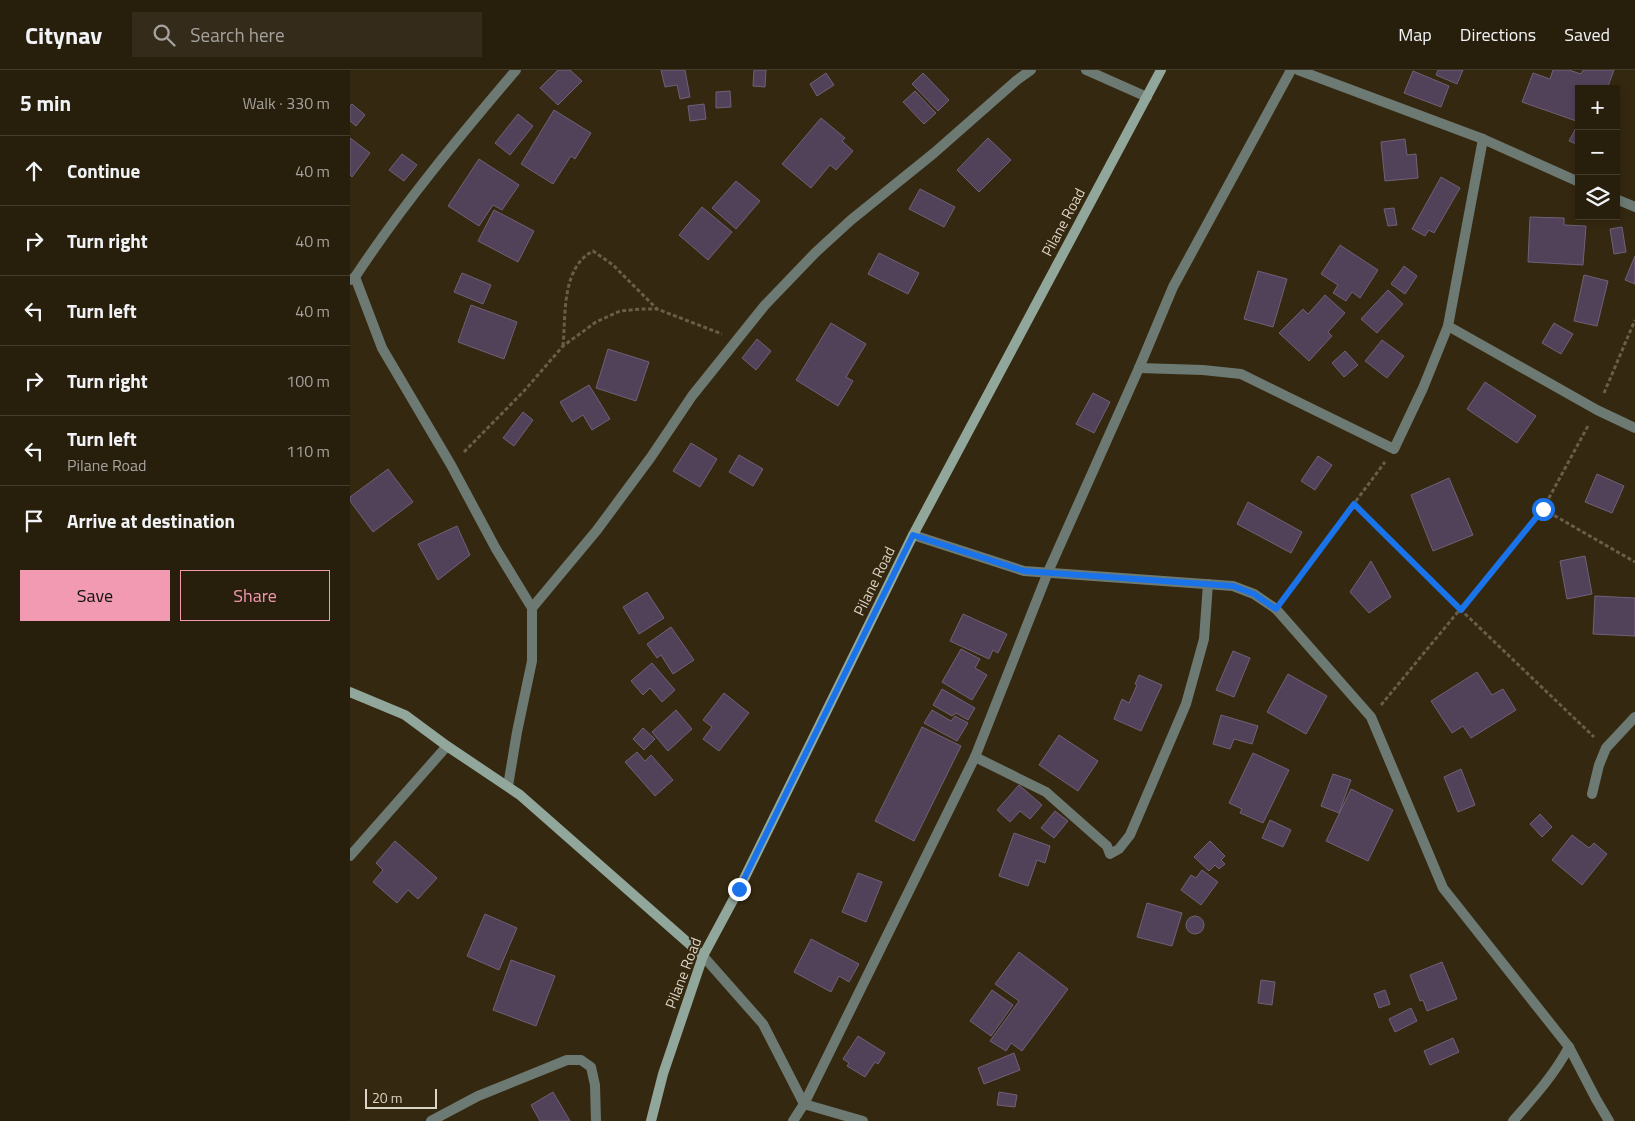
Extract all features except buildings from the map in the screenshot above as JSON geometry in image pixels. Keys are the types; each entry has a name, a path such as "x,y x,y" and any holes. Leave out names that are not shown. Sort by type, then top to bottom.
{"main road":[{"name":"Pilane Road","path":"651,1121 662,1074 703,956 739,889 913,535 1161,70"},
{"path":"350,692 405,715 447,746 508,786 703,956"}],"street":[{"path":"508,786 532,662 532,608 496,550 451,465 382,348 352,278 449,148 516,70"},
{"path":"532,608 597,530 651,457 692,396 764,305 851,220 934,153 1017,80 1031,70"},
{"path":"1086,70 1147,96"},
{"path":"793,1121 804,1104 974,757 1048,572 1173,287 1290,70"},
{"path":"1298,70 1482,139 1575,180"},
{"path":"1139,368 1203,370 1241,374 1394,449 1423,388 1448,326 1482,139"},
{"path":"1620,201 1635,207"},
{"path":"1448,326 1597,410 1635,428"},
{"path":"913,535 1024,571 1233,586 1254,594 1276,609 1371,717 1443,888 1570,1047 1609,1121"},
{"path":"974,757 1046,792 1107,846 1110,854 1119,850 1130,835 1186,704 1204,639 1208,584"},
{"path":"1592,794 1599,765 1606,748 1635,717"},
{"path":"350,856 447,746"},
{"path":"703,956 763,1024 804,1104 863,1121"},
{"path":"1513,1121 1542,1088 1561,1063 1570,1047"},
{"path":"431,1121 478,1096 567,1060 581,1060 591,1067 595,1085 596,1121"}],"path":[{"path":"563,346 567,292 575,268 585,255 593,251 612,265 657,309"},
{"path":"451,465 524,391 563,346 596,322 620,311 657,309 736,340"},
{"path":"1371,717 1543,509 1597,410 1635,320"},
{"path":"1276,609 1394,449"},
{"path":"1354,504 1461,610 1606,748"},
{"path":"1543,509 1635,562"}],"route":[{"path":"739,889 913,535 1024,571 1233,586 1254,594 1276,609 1354,504 1461,610 1543,509"}]}
